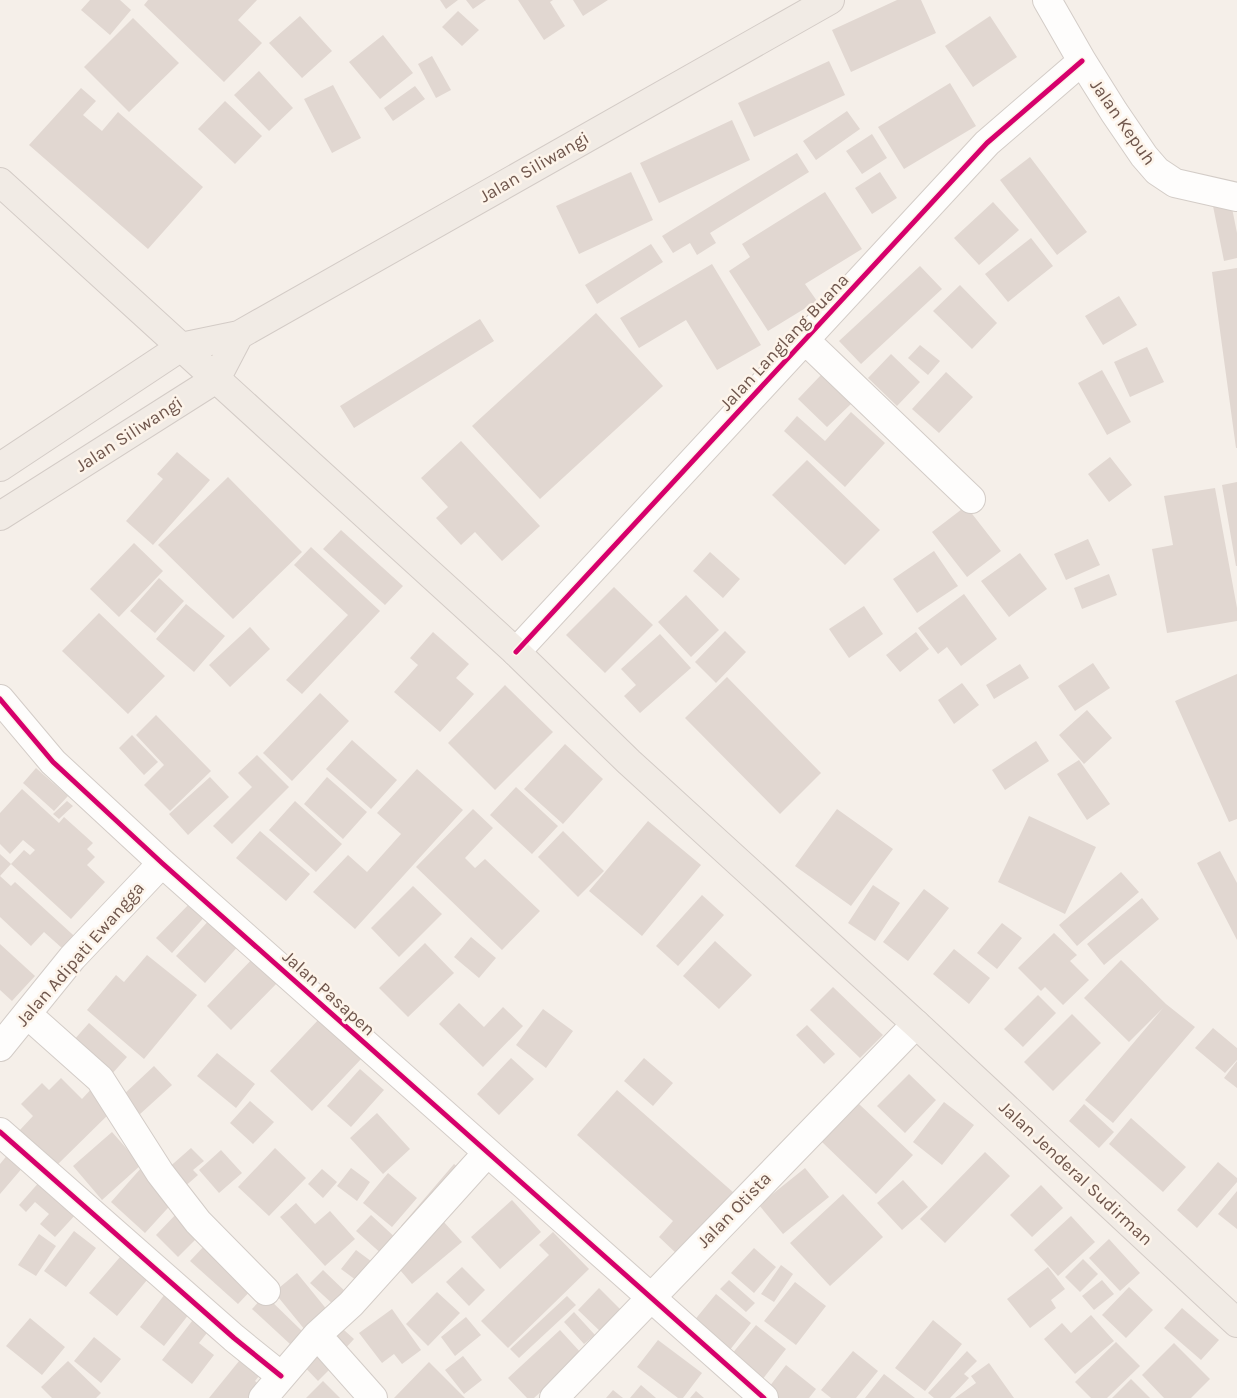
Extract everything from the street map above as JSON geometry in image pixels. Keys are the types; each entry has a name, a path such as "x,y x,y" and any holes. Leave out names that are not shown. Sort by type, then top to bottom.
{"main road":[{"name":"Jalan Siliwangi","path":"0,467 181,347 239,335 830,0"},
{"name":"Jalan Jenderal Sudirman","path":"0,182 516,652 629,762 916,1024 1237,1323"},
{"path":"216,379 239,335"},
{"name":"Jalan Siliwangi","path":"0,516 216,379"}],"street":[{"name":"Jalan Kepuh","path":"1047,0 1082,61 1144,156 1157,171 1175,183 1236,197"},
{"name":"Jalan Langlang Buana","path":"516,652 987,143 1082,61"},
{"path":"805,340 971,499"},
{"name":"Jalan Pasapen","path":"0,699 53,762 162,862 486,1153 764,1398"},
{"name":"Jalan Adipati Ewangga","path":"0,1047 72,958 162,862"},
{"path":"27,1014 100,1079 160,1173 198,1222 266,1291"},
{"name":"Jalan Otista","path":"554,1398 916,1024"},
{"path":"0,1132 234,1338 281,1376"},
{"path":"263,1398 317,1335 351,1304 486,1153"},
{"path":"317,1335 373,1398"}],"building":[{"path":"90,0 120,0 131,10 110,35 81,10"},
{"path":"148,0 257,0 238,20 262,43 224,82 144,5"},
{"path":"440,0 458,0 446,9"},
{"path":"466,0 486,0 473,9"},
{"path":"518,0 553,0 550,2 565,26 544,40"},
{"path":"573,0 608,0 583,16"},
{"path":"897,0 921,0 936,33 851,72 832,30"},
{"path":"458,11 479,30 462,46 442,27"},
{"path":"300,16 332,51 302,78 269,43"},
{"path":"990,16 1017,57 973,87 945,46"},
{"path":"133,18 179,63 129,112 84,67"},
{"path":"383,35 413,73 380,99 349,62"},
{"path":"432,56 451,90 436,98 418,64"},
{"path":"829,61 845,95 754,137 738,103"},
{"path":"259,71 293,108 269,131 234,95"},
{"path":"950,83 976,126 904,169 878,127"},
{"path":"333,85 361,138 332,153 304,99"},
{"path":"415,86 425,99 393,121 384,108"},
{"path":"81,88 96,101 83,115 102,131 118,112 203,187 148,249 29,145"},
{"path":"225,101 262,136 235,164 198,129"},
{"path":"847,111 860,129 816,160 803,141"},
{"path":"732,120 750,160 659,203 640,163"},
{"path":"872,134 887,158 862,174 846,151"},
{"path":"797,153 809,172 710,233 716,243 697,255 690,243 673,253 662,236"},
{"path":"1030,157 1087,232 1057,255 1000,180"},
{"path":"631,172 653,220 579,254 556,206"},
{"path":"880,172 897,198 872,214 855,188"},
{"path":"825,192 862,249 805,284 817,301 768,331 729,271 750,257 742,244"},
{"path":"993,202 1019,230 979,265 954,238"},
{"path":"1231,203 1237,233 1237,258 1224,261 1213,206"},
{"path":"1031,238 1053,266 1008,302 985,274"},
{"path":"651,244 663,262 597,304 585,285"},
{"path":"712,264 761,345 717,370 686,320 639,348 620,318"},
{"path":"920,266 942,289 861,364 839,341"},
{"path":"1237,268 1237,448 1236,448 1212,272"},
{"path":"960,285 997,323 972,349 933,311"},
{"path":"1119,296 1137,325 1103,345 1085,316"},
{"path":"596,313 663,386 540,499 472,426"},
{"path":"480,319 494,341 354,428 340,406"},
{"path":"920,345 940,361 928,375 908,358"},
{"path":"1147,347 1164,382 1130,397 1114,362"},
{"path":"891,354 920,382 897,406 868,378"},
{"path":"1102,370 1131,422 1107,435 1078,383"},
{"path":"946,372 973,397 939,433 912,409"},
{"path":"821,375 851,404 827,427 798,399"},
{"path":"851,412 885,443 845,487 784,431 797,416 825,441"},
{"path":"461,441 540,526 502,561 475,532 461,545 436,518 448,507 421,478"},
{"path":"177,452 210,480 153,545 126,521 163,479 157,474"},
{"path":"1110,457 1132,485 1109,502 1088,474"},
{"path":"807,460 880,530 845,565 772,495"},
{"path":"228,477 302,552 233,619 158,545"},
{"path":"1237,482 1237,566 1236,566 1222,485"},
{"path":"1215,488 1237,608 1237,621 1167,633 1152,549 1173,545 1164,496"},
{"path":"966,506 1001,551 967,577 932,532"},
{"path":"341,530 403,586 385,605 323,549"},
{"path":"1088,539 1100,565 1066,580 1054,554"},
{"path":"134,543 163,571 119,617 90,589"},
{"path":"311,547 380,611 302,694 286,680 348,615 294,565"},
{"path":"934,551 958,586 917,613 893,579"},
{"path":"710,552 740,579 723,598 693,571"},
{"path":"1020,553 1047,589 1009,617 981,581"},
{"path":"1109,574 1117,595 1082,609 1074,588"},
{"path":"159,578 184,601 155,633 130,611"},
{"path":"614,587 653,625 605,673 566,635"},
{"path":"964,594 997,639 961,666 947,647 938,654 918,628"},
{"path":"686,595 719,630 691,657 658,622"},
{"path":"186,604 225,636 194,672 156,639"},
{"path":"864,606 883,634 849,658 829,629"},
{"path":"99,613 165,676 128,714 62,651"},
{"path":"250,627 270,649 230,687 209,665"},
{"path":"725,631 746,652 716,683 695,662"},
{"path":"433,632 469,664 456,678 474,694 440,732 394,692 418,665 410,658"},
{"path":"916,632 929,649 900,672 886,655"},
{"path":"660,634 691,668 640,713 624,696 636,685 621,669"},
{"path":"1093,663 1110,688 1075,711 1058,686"},
{"path":"1020,664 1029,678 994,699 986,685"},
{"path":"1237,674 1237,819 1229,822 1175,701"},
{"path":"727,677 821,773 780,814 685,718"},
{"path":"962,683 979,705 954,724 938,700"},
{"path":"505,685 553,732 495,790 448,743"},
{"path":"320,693 349,721 292,781 263,753"},
{"path":"1087,710 1112,738 1084,764 1059,735"},
{"path":"156,715 211,771 170,811 144,785 164,765 136,735"},
{"path":"132,735 158,762 144,775 119,748"},
{"path":"352,740 397,780 371,809 326,769"},
{"path":"1036,741 1049,761 1005,790 992,770"},
{"path":"565,744 603,779 563,824 524,789"},
{"path":"257,755 289,787 232,844 213,826 252,787 238,773"},
{"path":"1079,760 1110,804 1087,820 1057,774"},
{"path":"36,768 68,796 54,811 23,783"},
{"path":"417,769 463,810 355,929 313,892 348,855 367,872 401,834 377,813"},
{"path":"210,777 229,797 188,835 169,814"},
{"path":"327,777 367,812 343,839 304,804"},
{"path":"516,787 558,826 532,854 490,815"},
{"path":"22,789 59,823 64,817 93,843 87,849 95,857 87,865 105,882 71,919 11,864 24,850 30,855 35,850 23,840 10,854 0,844 0,813"},
{"path":"67,801 73,806 59,819 53,814"},
{"path":"295,801 342,844 316,872 269,830"},
{"path":"473,809 493,828 465,858 475,868 485,859 540,911 502,950 416,867"},
{"path":"837,809 893,849 851,906 795,866"},
{"path":"1029,816 1096,847 1065,914 998,882"},
{"path":"648,821 701,865 642,936 589,891"},
{"path":"260,831 310,874 286,901 236,858"},
{"path":"563,831 604,871 578,897 538,857"},
{"path":"1220,851 1237,883 1237,940 1197,863"},
{"path":"0,854 11,864 0,876"},
{"path":"1121,872 1139,892 1077,946 1059,925"},
{"path":"0,876 11,886 15,882 83,944 72,957 44,932 31,946 0,917"},
{"path":"873,885 900,903 875,941 848,923"},
{"path":"413,886 442,914 399,957 371,928"},
{"path":"924,889 949,908 908,961 883,942"},
{"path":"702,895 724,915 678,966 656,946"},
{"path":"1142,898 1159,919 1104,965 1087,944"},
{"path":"193,900 208,913 172,953 156,938"},
{"path":"213,916 242,942 205,983 176,956"},
{"path":"1002,923 1022,938 997,969 977,953"},
{"path":"1054,933 1077,955 1070,961 1089,980 1063,1005 1045,987 1041,991 1018,968"},
{"path":"471,937 496,958 479,978 454,957"},
{"path":"715,941 752,975 719,1009 683,976"},
{"path":"425,943 454,973 408,1017 379,988"},
{"path":"0,944 35,976 12,1001 0,990"},
{"path":"954,949 990,978 969,1004 933,974"},
{"path":"257,954 282,978 231,1030 207,1006"},
{"path":"147,955 197,995 144,1059 87,1010 116,975 124,982"},
{"path":"1121,960 1166,1004 1195,1027 1113,1123 1085,1100 1163,1008 1129,1042 1084,998"},
{"path":"833,987 883,1035 860,1058 810,1010"},
{"path":"1038,995 1056,1013 1023,1047 1004,1029"},
{"path":"459,1003 484,1027 503,1007 523,1026 483,1067 439,1024"},
{"path":"543,1009 573,1031 546,1068 516,1045"},
{"path":"1072,1014 1101,1043 1053,1091 1024,1062"},
{"path":"320,1018 362,1058 312,1111 270,1071"},
{"path":"89,1023 127,1057 111,1075 73,1041"},
{"path":"807,1025 835,1054 824,1064 796,1035"},
{"path":"1213,1028 1237,1048 1237,1060 1225,1073 1195,1048"},
{"path":"217,1053 255,1084 236,1108 197,1076"},
{"path":"511,1058 534,1079 499,1115 477,1094"},
{"path":"644,1058 673,1083 653,1106 624,1081"},
{"path":"1237,1061 1237,1088 1224,1078"},
{"path":"154,1066 172,1085 139,1115 122,1096"},
{"path":"360,1069 384,1090 351,1127 327,1106"},
{"path":"909,1074 936,1100 905,1133 877,1106"},
{"path":"61,1078 82,1099 94,1086 115,1108 55,1167 19,1131 33,1116 21,1104 42,1083 49,1090"},
{"path":"617,1090 734,1193 678,1255 659,1237 673,1221 577,1135"},
{"path":"250,1101 274,1122 253,1144 230,1123"},
{"path":"944,1102 974,1125 942,1165 913,1142"},
{"path":"859,1104 913,1155 876,1194 822,1142"},
{"path":"1084,1104 1114,1132 1099,1148 1069,1121"},
{"path":"377,1113 410,1149 383,1174 350,1138"},
{"path":"1131,1118 1186,1167 1163,1192 1109,1144"},
{"path":"112,1132 141,1165 102,1200 73,1166"},
{"path":"191,1148 204,1161 193,1170 198,1175 182,1189 166,1170"},
{"path":"275,1148 306,1178 269,1216 238,1187"},
{"path":"221,1150 242,1173 219,1193 199,1170"},
{"path":"985,1152 1010,1176 945,1243 920,1219"},
{"path":"9,1153 24,1166 0,1194 0,1164"},
{"path":"1218,1162 1237,1178 1237,1182 1197,1228 1177,1210"},
{"path":"454,1164 464,1172 411,1235 401,1226"},
{"path":"142,1167 177,1198 145,1233 111,1202"},
{"path":"351,1168 370,1182 357,1201 337,1186"},
{"path":"805,1168 829,1197 783,1234 759,1205"},
{"path":"322,1169 337,1182 323,1198 308,1184"},
{"path":"388,1173 417,1198 392,1227 363,1203"},
{"path":"41,1180 77,1213 55,1237 40,1224 49,1214 35,1202 26,1212 19,1205"},
{"path":"903,1180 928,1207 902,1230 877,1203"},
{"path":"1041,1185 1063,1208 1032,1237 1010,1215"},
{"path":"1237,1191 1237,1229 1218,1214"},
{"path":"843,1194 883,1237 830,1286 790,1243"},
{"path":"512,1200 541,1232 500,1269 471,1237"},
{"path":"296,1203 315,1224 330,1211 355,1239 325,1266 280,1217"},
{"path":"180,1210 203,1232 178,1257 156,1235"},
{"path":"371,1215 399,1241 384,1256 356,1231"},
{"path":"1071,1216 1095,1242 1058,1276 1034,1250"},
{"path":"443,1221 462,1242 412,1284 394,1263"},
{"path":"74,1231 96,1248 66,1287 44,1271"},
{"path":"553,1232 589,1269 508,1348 481,1321 549,1255 539,1245"},
{"path":"39,1234 56,1246 36,1276 18,1265"},
{"path":"1109,1239 1140,1273 1120,1291 1089,1258"},
{"path":"206,1244 254,1287 238,1304 190,1261"},
{"path":"754,1248 776,1267 754,1293 731,1273"},
{"path":"356,1250 379,1267 364,1286 341,1269"},
{"path":"120,1257 147,1280 117,1316 89,1293"},
{"path":"1083,1259 1098,1274 1080,1292 1065,1277"},
{"path":"781,1265 793,1274 774,1302 761,1294"},
{"path":"462,1267 485,1290 469,1306 446,1282"},
{"path":"1048,1267 1065,1289 1051,1300 1056,1308 1030,1328 1007,1299"},
{"path":"323,1270 349,1295 336,1307 310,1283"},
{"path":"297,1273 328,1311 305,1330 274,1292"},
{"path":"729,1280 755,1303 746,1312 720,1289"},
{"path":"1102,1280 1114,1294 1094,1310 1082,1296"},
{"path":"795,1282 826,1306 796,1345 764,1321"},
{"path":"1129,1287 1153,1310 1126,1338 1102,1315"},
{"path":"599,1288 623,1312 602,1333 578,1310"},
{"path":"168,1290 193,1309 164,1346 140,1327"},
{"path":"437,1292 460,1313 428,1346 406,1324"},
{"path":"716,1294 751,1323 729,1351 693,1322"},
{"path":"265,1295 302,1331 290,1344 252,1309"},
{"path":"567,1296 576,1305 519,1358 510,1349"},
{"path":"1182,1308 1219,1340 1201,1360 1164,1328"},
{"path":"392,1309 421,1350 402,1364 394,1354 382,1363 359,1333"},
{"path":"199,1312 214,1324 199,1343 214,1355 192,1384 162,1360"},
{"path":"574,1312 595,1335 584,1344 564,1322"},
{"path":"1091,1315 1114,1341 1075,1374 1044,1339 1062,1323 1071,1333"},
{"path":"466,1317 481,1335 455,1356 441,1337"},
{"path":"30,1318 65,1347 42,1375 6,1346"},
{"path":"933,1320 962,1344 925,1391 895,1368"},
{"path":"335,1322 354,1339 343,1351 324,1334"},
{"path":"756,1325 786,1349 762,1380 731,1355"},
{"path":"560,1330 582,1354 534,1398 527,1398 508,1378"},
{"path":"94,1337 121,1359 101,1383 74,1361"},
{"path":"658,1340 702,1373 683,1398 678,1398 637,1367"},
{"path":"1116,1342 1140,1366 1107,1398 1091,1398 1075,1382"},
{"path":"1174,1343 1210,1379 1191,1398 1164,1398 1142,1375"},
{"path":"316,1345 335,1364 318,1381 299,1361"},
{"path":"248,1350 267,1366 255,1381 262,1387 253,1398 209,1398"},
{"path":"853,1351 878,1371 856,1398 831,1398 821,1390"},
{"path":"967,1351 977,1361 964,1374 969,1378 950,1398 934,1398 928,1393"},
{"path":"463,1356 482,1380 464,1394 445,1370"},
{"path":"68,1361 101,1393 96,1398 52,1398 41,1387"},
{"path":"429,1362 465,1398 394,1398"},
{"path":"989,1363 1014,1398 955,1398 976,1383 971,1376"},
{"path":"786,1365 816,1389 809,1398 775,1398 766,1391"},
{"path":"884,1374 915,1398 865,1398"},
{"path":"1131,1379 1150,1398 1112,1398"},
{"path":"323,1381 340,1398 306,1398"},
{"path":"641,1385 656,1398 630,1398"},
{"path":"613,1390 623,1398 606,1398"},
{"path":"696,1391 704,1398 690,1398"}],"cycle path":[{"path":"516,652 987,143 1082,61"},
{"path":"0,699 53,762 162,863 764,1398"},
{"path":"0,1132 234,1338 281,1376"}]}
